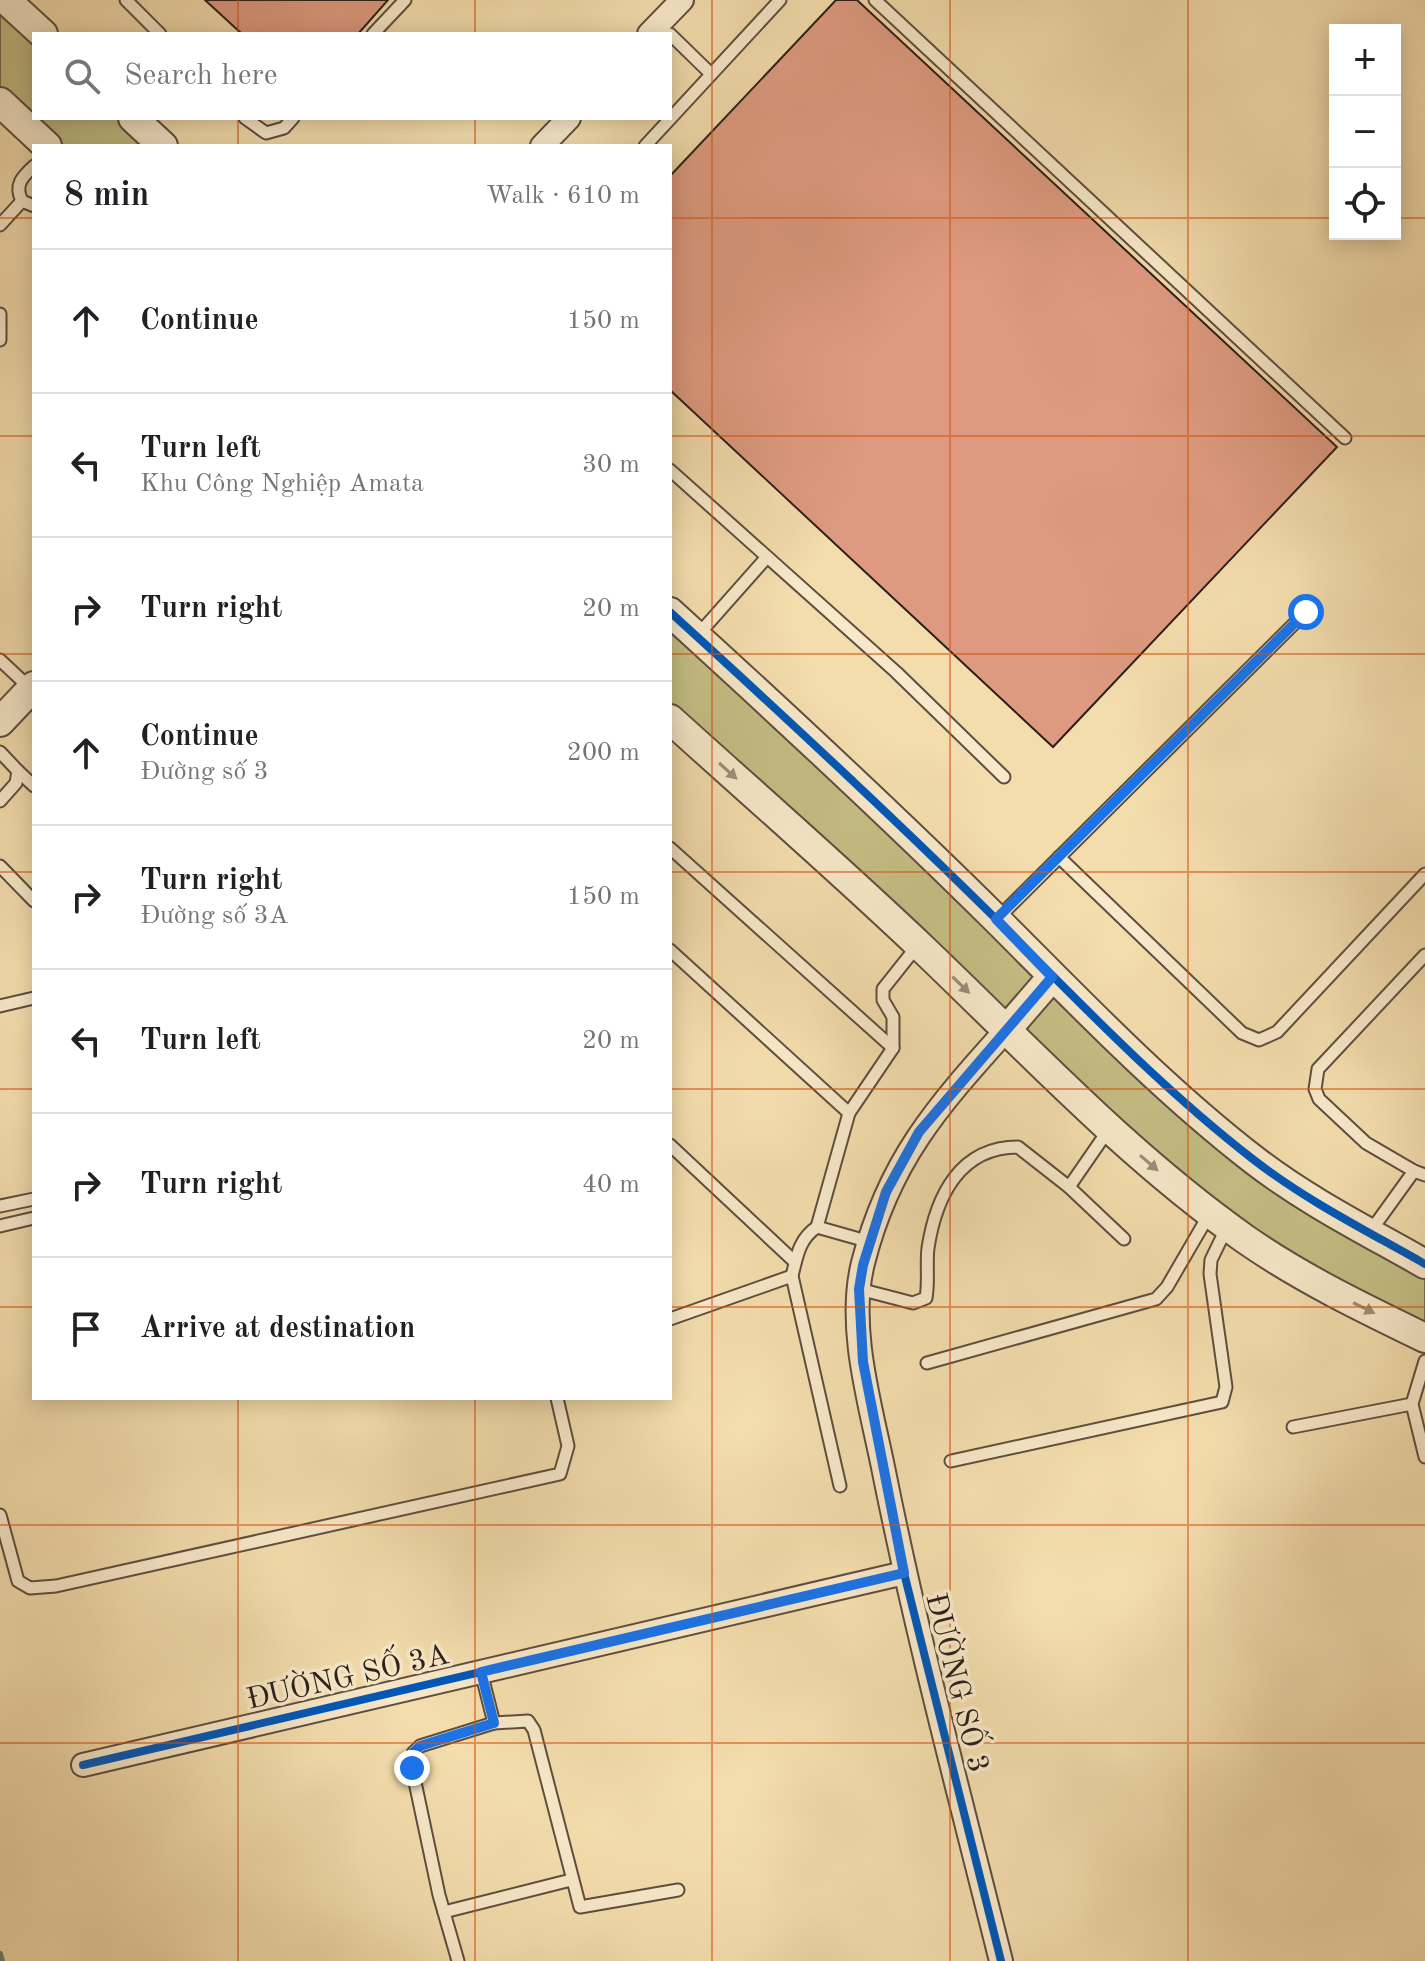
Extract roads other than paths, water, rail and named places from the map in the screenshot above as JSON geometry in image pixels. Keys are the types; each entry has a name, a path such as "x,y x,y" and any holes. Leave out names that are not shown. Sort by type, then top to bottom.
{"street":[{"path":"6,0 41,32"},
{"path":"662,32 682,0"},
{"path":"0,102 45,144"},
{"path":"135,120 161,144"},
{"path":"544,144 567,120"},
{"path":"672,614 996,919 1131,1052 1255,1160 1313,1201 1425,1264"},
{"path":"0,722 32,688"},
{"path":"672,721 919,944 1109,1128 1219,1220 1325,1289 1425,1338"},
{"path":"1007,1029 1052,977"},
{"name":"ĐƯỜNG SỐ 3","path":"1001,1961 904,1573 863,1362 859,1289 886,1192 919,1132 1007,1029"},
{"name":"ĐƯỜNG SỐ 3A","path":"83,1765 904,1573"}],"lane":[{"path":"126,0 158,32"},
{"path":"375,32 405,0"},
{"path":"672,117 780,0"},
{"path":"875,0 1345,438"},
{"path":"672,41 711,74"},
{"path":"248,120 266,133 284,128 291,120"},
{"path":"647,144 669,120"},
{"path":"22,201 18,182 32,168"},
{"path":"22,201 32,205"},
{"path":"0,225 22,201"},
{"path":"0,314 0,340"},
{"path":"672,472 896,672 1004,777"},
{"path":"697,636 767,557"},
{"path":"996,919 1306,612"},
{"path":"0,660 32,686"},
{"path":"0,752 32,784"},
{"path":"0,801 16,783 18,771"},
{"path":"672,850 893,1048"},
{"path":"1059,857 1242,1033 1259,1040 1277,1032 1425,874"},
{"path":"0,866 32,899"},
{"path":"840,1486 792,1276 806,1234 817,1227 849,1113 893,1048 893,1017 883,1000 883,989 919,944"},
{"path":"672,952 849,1113"},
{"path":"1369,1232 1419,1173 1366,1143 1319,1099 1315,1089 1318,1069 1425,955"},
{"path":"0,1006 32,998"},
{"path":"1069,1187 1109,1128"},
{"path":"672,1147 795,1262"},
{"path":"859,1289 913,1303 926,1298 928,1248 940,1202 963,1166 987,1151 1018,1147 1069,1187 1124,1239"},
{"path":"0,1206 32,1199"},
{"path":"0,1226 32,1218"},
{"path":"927,1363 1156,1299 1219,1220"},
{"path":"951,1461 1222,1402 1226,1387 1210,1274 1219,1220"},
{"path":"817,1227 870,1242"},
{"path":"672,1318 792,1276"},
{"path":"1425,1361 1412,1404 1425,1457"},
{"path":"0,1515 18,1581 30,1588 56,1586 560,1474 568,1446 557,1400"},
{"path":"1293,1427 1412,1404"},
{"path":"481,1672 494,1723"},
{"path":"458,1961 412,1768 413,1753 420,1746 494,1723 528,1721 534,1730 576,1903 588,1908 678,1890"},
{"path":"444,1912 571,1880"}],"waterway":[{"path":"0,1954 2,1961"}]}
